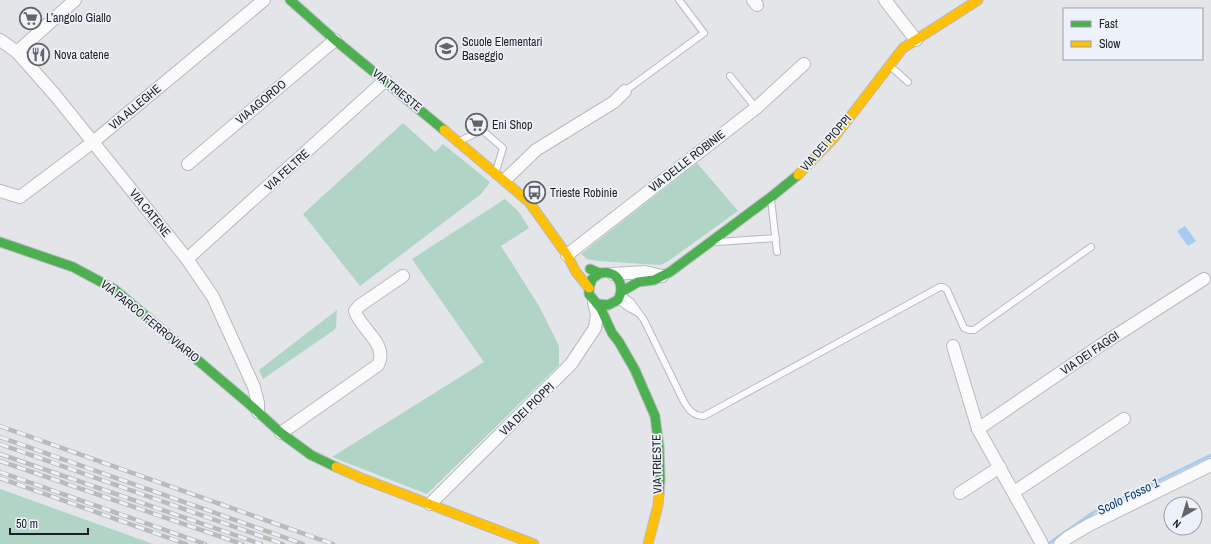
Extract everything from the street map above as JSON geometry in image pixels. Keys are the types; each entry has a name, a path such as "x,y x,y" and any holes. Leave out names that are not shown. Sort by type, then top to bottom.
{"street":[{"path":"17,52 74,0"},
{"name":"VIA ALLEGHE","path":"0,191 20,197 93,142 264,0"},
{"name":"VIA TRIESTE","path":"290,0 335,40 459,141 529,202 567,255 620,342 635,370 654,416 659,447 660,479 658,505 648,544"},
{"path":"886,0 916,40"},
{"name":"VIA DEI PIOPPI","path":"619,297 638,282 654,280 663,276 771,197 804,170 833,139 903,48 978,0"},
{"name":"VIA CATENE","path":"0,40 17,52 55,95 187,258 213,297 254,387 258,403 258,412"},
{"name":"VIA AGORDO","path":"188,164 335,40"},
{"name":"VIA DELLE ROBINIE","path":"567,255 756,108 804,64"},
{"name":"VIA FELTRE","path":"187,258 386,81"},
{"path":"505,180 536,150 614,102 624,91"},
{"name":"VIA PARCO FERROVIARIO","path":"0,242 73,267 96,277 114,289 258,412 281,434 312,455 361,478 534,544"},
{"name":"VIA TRIESTE","path":"567,255 591,270 600,273 605,272 613,274 619,279 621,284 614,317 614,332"},
{"path":"613,274 645,272 663,276"},
{"path":"600,273 592,279 593,297 608,305 619,297"},
{"path":"281,434 378,365 381,359 380,349 358,319 355,311 359,306 403,276"},
{"name":"VIA DEI FAGGI","path":"978,429 1100,345 1204,279"},
{"name":"VIA DEI PIOPPI","path":"430,504 571,364 595,328 597,314 593,297"},
{"path":"953,346 978,429 1040,541"},
{"path":"1014,492 1124,419"},
{"path":"1060,544 1089,525 1211,465"},
{"path":"960,494 1000,468"}],"lane":[{"path":"624,91 704,33 679,0"},
{"path":"889,65 908,82"},
{"path":"730,76 756,108"},
{"path":"459,141 482,130 504,148 495,172"},
{"path":"771,197 777,252"},
{"path":"712,241 719,242 776,238"},
{"path":"619,297 629,308 640,314 648,326 684,402 692,413 698,416 704,416 940,287 947,290 963,326 967,330 974,330 1091,247"}],"green space":[{"path":"403,123 435,152 443,144 490,182 481,194 360,286 303,214"},
{"path":"697,163 738,211 667,262 660,265 598,261 587,259 581,254"},
{"path":"505,199 519,212 529,228 501,246 539,306 559,346 559,365 427,494 332,457 484,362 412,259"},
{"path":"337,310 336,327 334,330 263,379 259,370"},
{"path":"0,489 153,544 0,544"}],"water":[{"path":"1185,226 1196,241 1188,246 1177,231"}],"waterway":[{"name":"Scolo Fosso 1","path":"1048,544 1094,512 1211,455"}],"railway":[{"path":"0,426 333,544"},
{"path":"0,437 303,544"},
{"path":"0,444 283,544"},
{"path":"0,454 261,544"},
{"path":"0,461 242,544"},
{"path":"0,472 205,544"},
{"path":"0,478 186,544"}],"traffic: fast":[{"path":"290,0 335,40 444,130"},
{"path":"621,292 638,282 654,280 670,272 771,197 798,175"},
{"path":"0,242 73,267 114,289 281,433 311,455 336,467"},
{"path":"590,269 599,273 607,273 617,277 621,288 618,300 608,305 598,304"},
{"path":"600,273 592,279 589,294 601,309 612,333 635,370 655,416 659,447 659,494"}],"traffic: slow":[{"path":"798,175 833,139 903,48 978,0"},
{"path":"444,130 529,202 567,255 576,272 589,288"},
{"path":"336,467 534,544"},
{"path":"648,544 658,505 659,494"}],"place":[{"name":"L’angolo Giallo","path":"31,18"},
{"name":"Scuole Elementari Baseggio","path":"446,49"},
{"name":"Nova catene","path":"38,55"},
{"name":"Eni Shop","path":"476,125"},
{"name":"Trieste Robinie","path":"534,193"}]}
